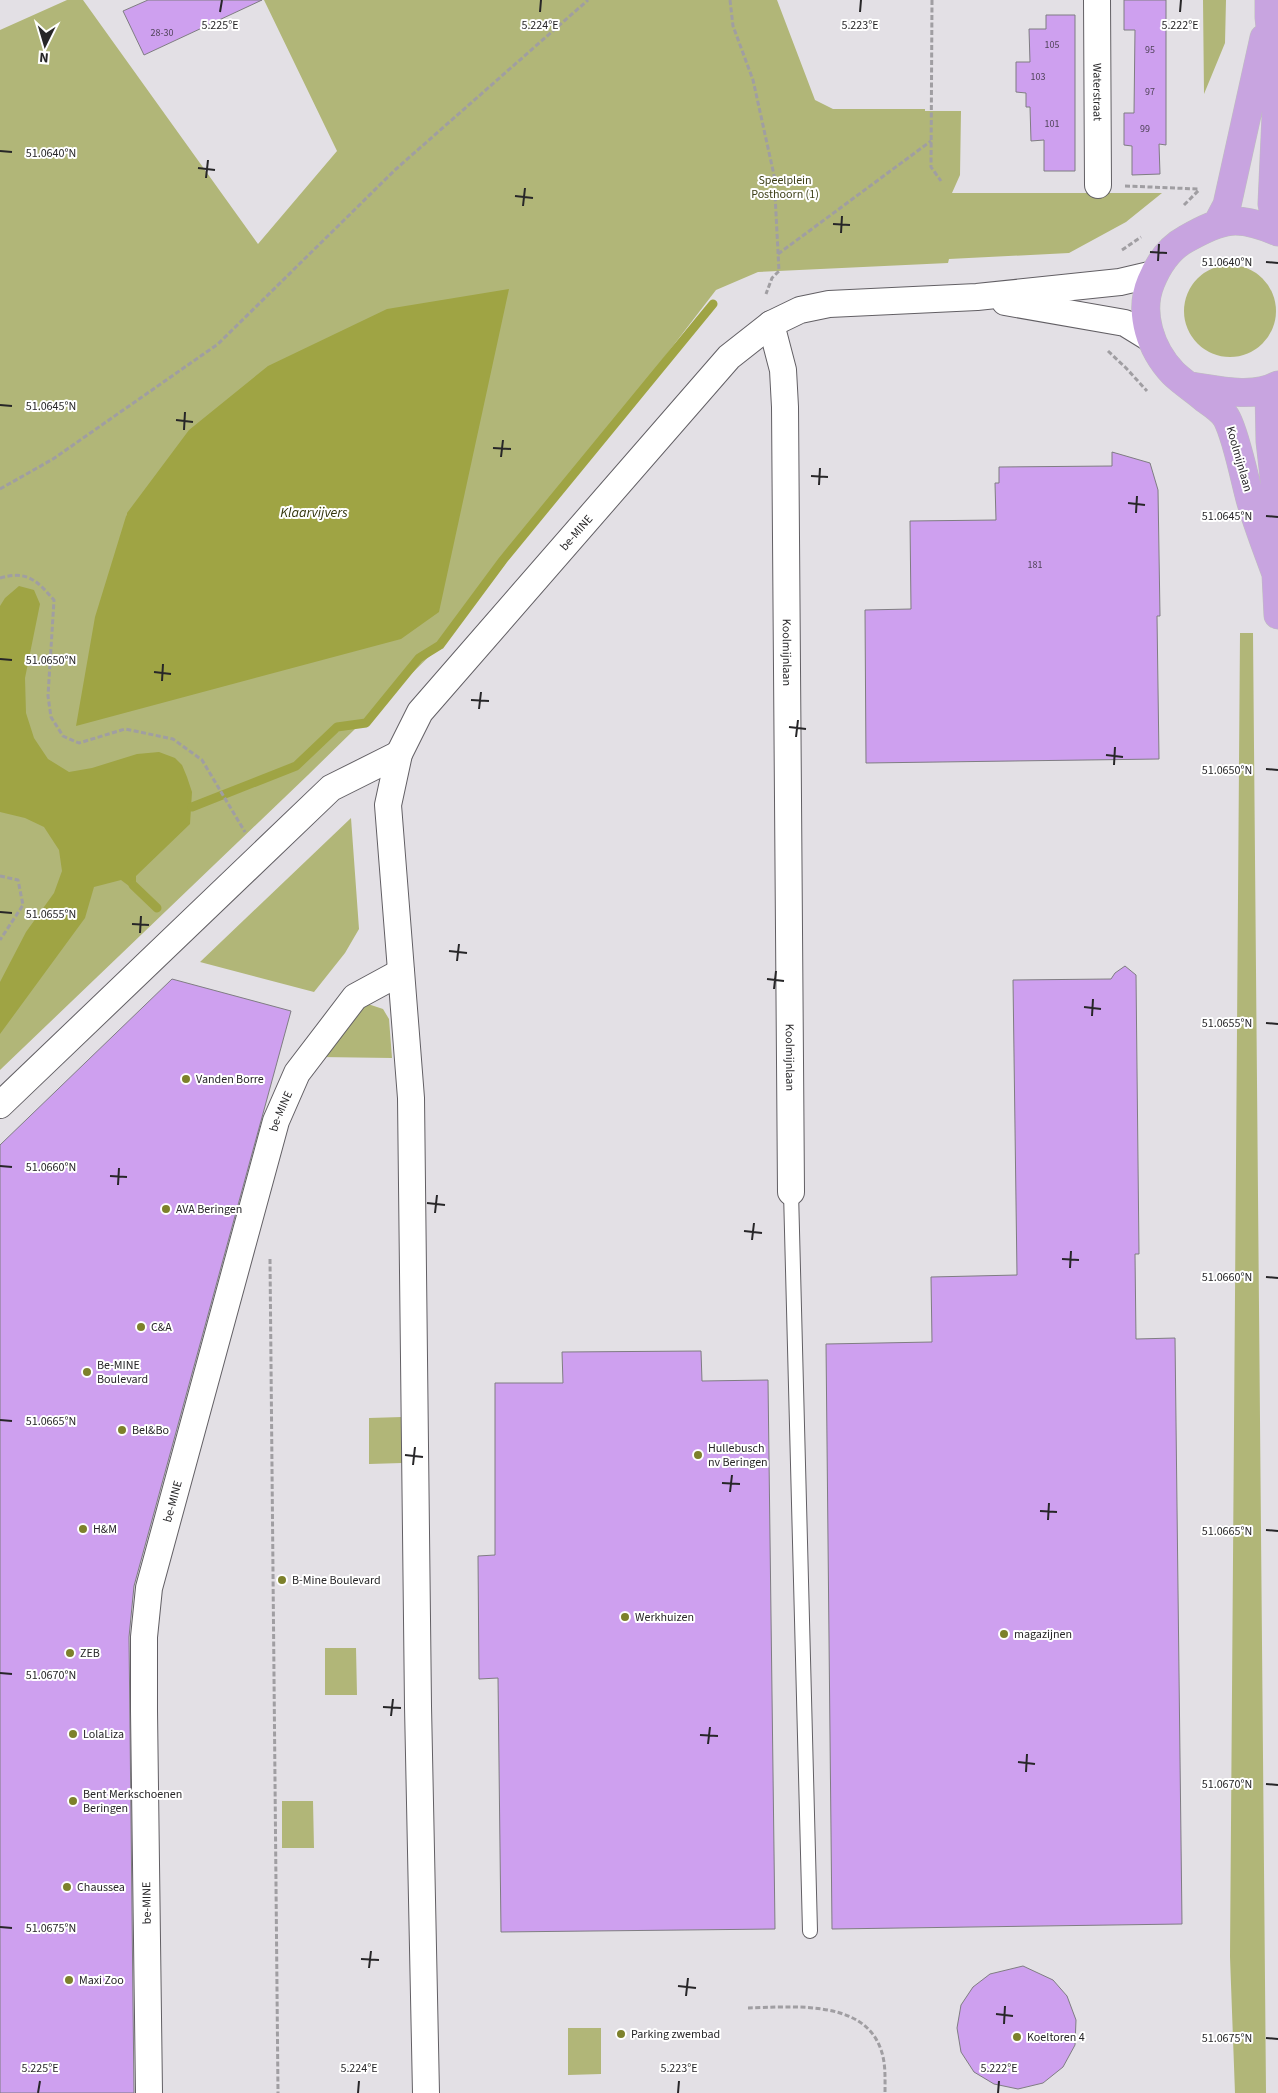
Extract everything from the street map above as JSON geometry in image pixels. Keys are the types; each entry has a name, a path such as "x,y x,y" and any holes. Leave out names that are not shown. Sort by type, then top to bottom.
{"main road":[{"name":"Koolmijnlaan","path":"1218,222 1227,205 1269,8"},
{"name":"Koolmijnlaan","path":"1269,8 1277,94 1272,204 1278,232"},
{"name":"Koolmijnlaan","path":"1276,574 1251,503 1227,418 1191,386 1174,374 1160,358 1151,339 1146,314 1148,290 1154,274 1178,243 1218,222 1239,220 1259,224 1278,232"},
{"name":"Koolmijnlaan","path":"1191,386 1231,392 1273,388 1270,441 1277,503 1276,574 1278,614"}],"street":[{"name":"Waterstraat","path":"1097,0 1098,185"},
{"path":"771,324 800,310 829,304 977,297 1120,282 1154,274"},
{"path":"977,297 1125,323 1151,339"},
{"name":"be-MINE","path":"426,2093 418,1725 411,1098 388,805 398,754 420,712 729,358 771,324"},
{"name":"Koolmijnlaan","path":"771,324 783,370 785,406 790,1192"},
{"path":"0,1105 331,788 398,754"},
{"name":"be-MINE","path":"149,2093 144,1637 149,1588 276,1120 297,1073 355,996 401,972"}],"lane":[{"path":"790,1192 810,1931"}],"path":[{"path":"0,489 54,459 218,344 396,169 588,0"},
{"path":"730,0 733,26 753,80 774,175 779,271 772,278 765,297 773,294"},
{"path":"932,0 931,167 941,181"},
{"path":"778,254 931,141"},
{"path":"1098,185 1200,189"},
{"path":"0,578 12,574 35,580 54,600 48,696 51,717 63,736 79,743 126,729 173,739 202,760 228,803"},
{"path":"0,876 18,880 23,904 0,940"},
{"path":"270,1251 278,2093"},
{"path":"748,2008 797,2006 826,2009 850,2018 868,2028 880,2046 885,2065 885,2093"}],"green space":[{"name":"Speelplein Posthoorn (1)","path":"67,0 83,0 258,244 337,151 264,0 777,0 815,100 833,109 961,111 960,175 952,193 1162,193 1126,222 1069,253 949,259 948,263 758,272 716,290 449,637 0,1070 0,30","holes":["127,513 401,639 126,518"]},
{"path":"1203,0 1226,0 1225,43 1204,94"},
{"path":"1230,265 1248,268 1263,278 1273,293 1276,311 1273,329 1263,344 1248,354 1230,357 1212,354 1197,344 1187,329 1184,311 1187,293 1197,278 1212,268"},
{"path":"1240,633 1253,633 1266,2093 1235,2093 1230,1957"},
{"path":"351,818 359,929 345,953 314,992 200,962"},
{"path":"368,1004 383,1009 389,1019 392,1058 321,1057 353,1013"},
{"path":"402,1417 402,1463 369,1464 369,1418"},
{"path":"325,1648 356,1648 357,1695 325,1695"},
{"path":"282,1801 313,1801 314,1848 282,1848"},
{"path":"568,2028 601,2028 601,2074 568,2075"}],"water":[{"name":"Klaarvijvers","path":"509,289 439,612 401,639 76,726 95,617 127,513 189,430 268,366 387,309"},
{"path":"19,586 34,590 40,604 25,678 26,713 34,738 48,759 69,772 92,768 137,754 159,752 175,758 182,765 192,792 190,824 136,876 136,884 129,886 121,880 94,887 85,918 0,1034 0,982 26,932 54,893 62,871 59,850 44,827 25,818 0,812 0,606 5,598"}],"building":[{"path":"148,0 262,0 144,55 123,11"},
{"path":"1124,0 1166,0 1166,145 1159,144 1160,174 1132,175 1132,146 1124,145 1124,113 1134,113 1135,30 1124,30"},
{"path":"1046,15 1075,15 1075,171 1044,171 1044,140 1031,141 1030,107 1026,107 1026,93 1016,92 1016,62 1030,62 1029,29 1046,29"},
{"path":"1112,452 1150,463 1158,490 1160,616 1157,616 1159,759 866,763 865,610 911,609 910,521 996,520 995,483 999,483 999,467 1112,466"},
{"name":"magazijnen","path":"1125,966 1136,975 1139,1254 1135,1254 1136,1339 1175,1338 1182,1924 832,1929 826,1344 932,1342 931,1277 1017,1275 1013,980 1111,979 1115,973"},
{"name":"Be-MINE Boulevard","path":"172,979 291,1011 134,1586 129,1637 134,2093 0,2093 0,1145"},
{"name":"Werkhuizen","path":"701,1351 702,1381 768,1380 775,1929 501,1932 498,1678 479,1679 478,1556 495,1555 495,1383 563,1383 562,1352"},
{"name":"Koeltoren 4","path":"1023,1966 1053,1980 1067,1996 1076,2020 1075,2045 1063,2067 1043,2083 1018,2089 994,2084 974,2072 961,2052 957,2028 961,2005 973,1987 990,1974"}],"waterway":[{"path":"192,807 296,766 337,727 366,723 419,658 440,645 503,560 713,304"},
{"path":"133,885 157,908"}],"place":[{"name":"Vanden Borre","path":"186,1079"},
{"name":"AVA Beringen","path":"166,1209"},
{"name":"C&A","path":"141,1327"},
{"name":"Be-MINE Boulevard","path":"87,1372"},
{"name":"Bel&Bo","path":"122,1430"},
{"name":"Hullebusch nv Beringen","path":"698,1455"},
{"name":"H&M","path":"83,1529"},
{"name":"B-Mine Boulevard","path":"282,1580"},
{"name":"Werkhuizen","path":"625,1617"},
{"name":"magazijnen","path":"1004,1634"},
{"name":"ZEB","path":"70,1653"},
{"name":"LolaLiza","path":"73,1734"},
{"name":"Bent Merkschoenen Beringen","path":"73,1801"},
{"name":"Chaussea","path":"67,1887"},
{"name":"Maxi Zoo","path":"69,1980"},
{"name":"Parking zwembad","path":"621,2034"},
{"name":"Koeltoren 4","path":"1017,2037"}]}
